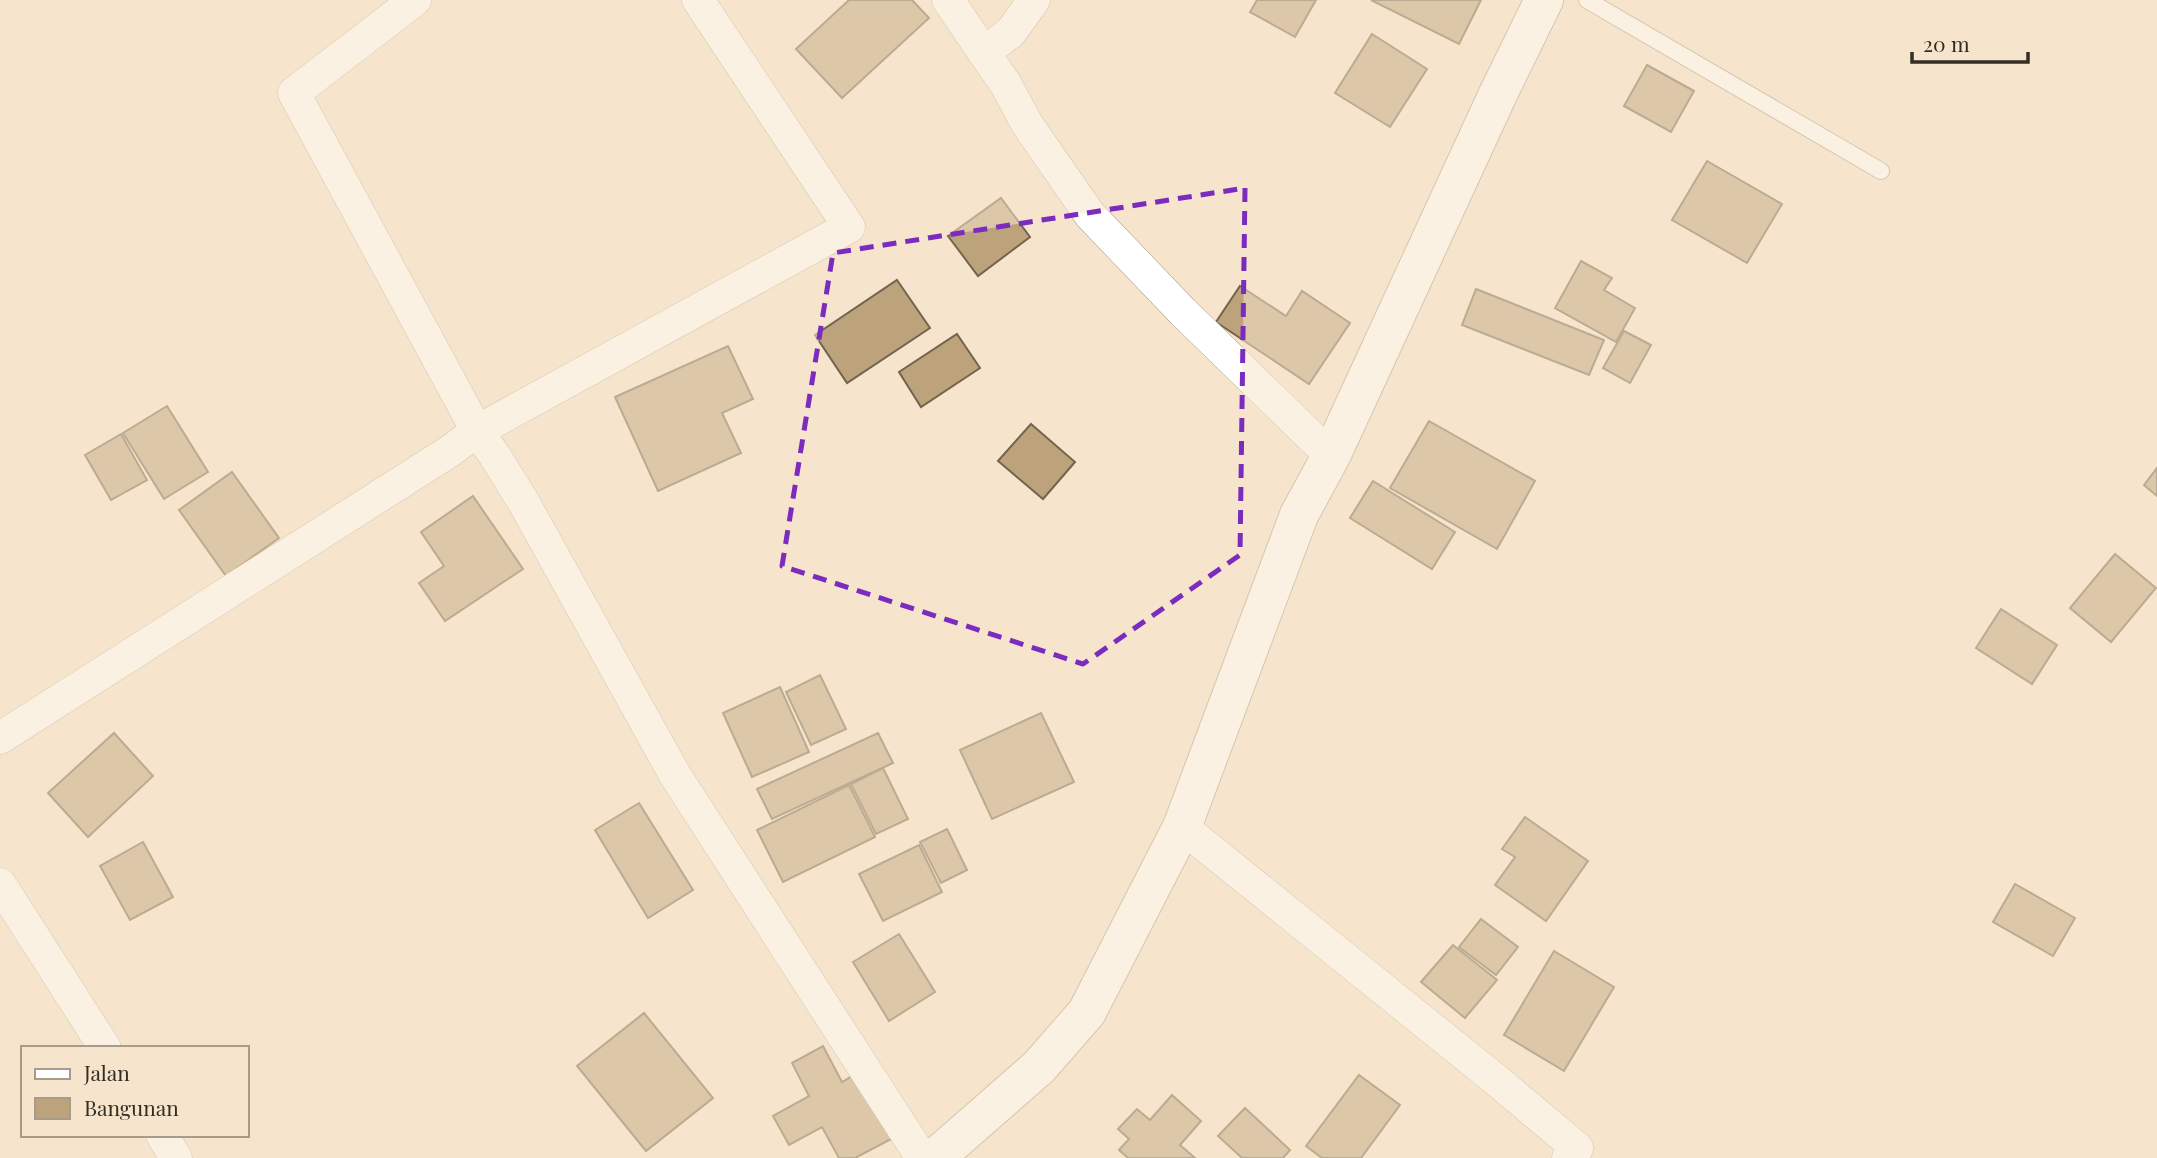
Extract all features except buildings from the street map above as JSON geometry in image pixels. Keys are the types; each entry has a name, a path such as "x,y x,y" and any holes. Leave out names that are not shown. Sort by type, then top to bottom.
{"street":[{"path":"415,0 294,93 477,431 524,503 675,775 922,1158"},
{"path":"0,738 450,451 477,431 849,227 698,0"},
{"path":"948,0 1005,83 1027,124 1090,215 1183,312 1331,456"},
{"path":"985,53 1011,33 1034,0"},
{"path":"935,1158 1039,1067 1087,1012 1182,827 1299,516 1331,456 1544,0"},
{"path":"1182,827 1494,1079 1577,1155"},
{"path":"0,884 104,1046"},
{"path":"163,1137 176,1158"}],"lane":[{"path":"1587,0 1881,171"}],"highlighted area":[{"path":"1245,188 1240,555 1083,664 782,566 833,253"}]}
